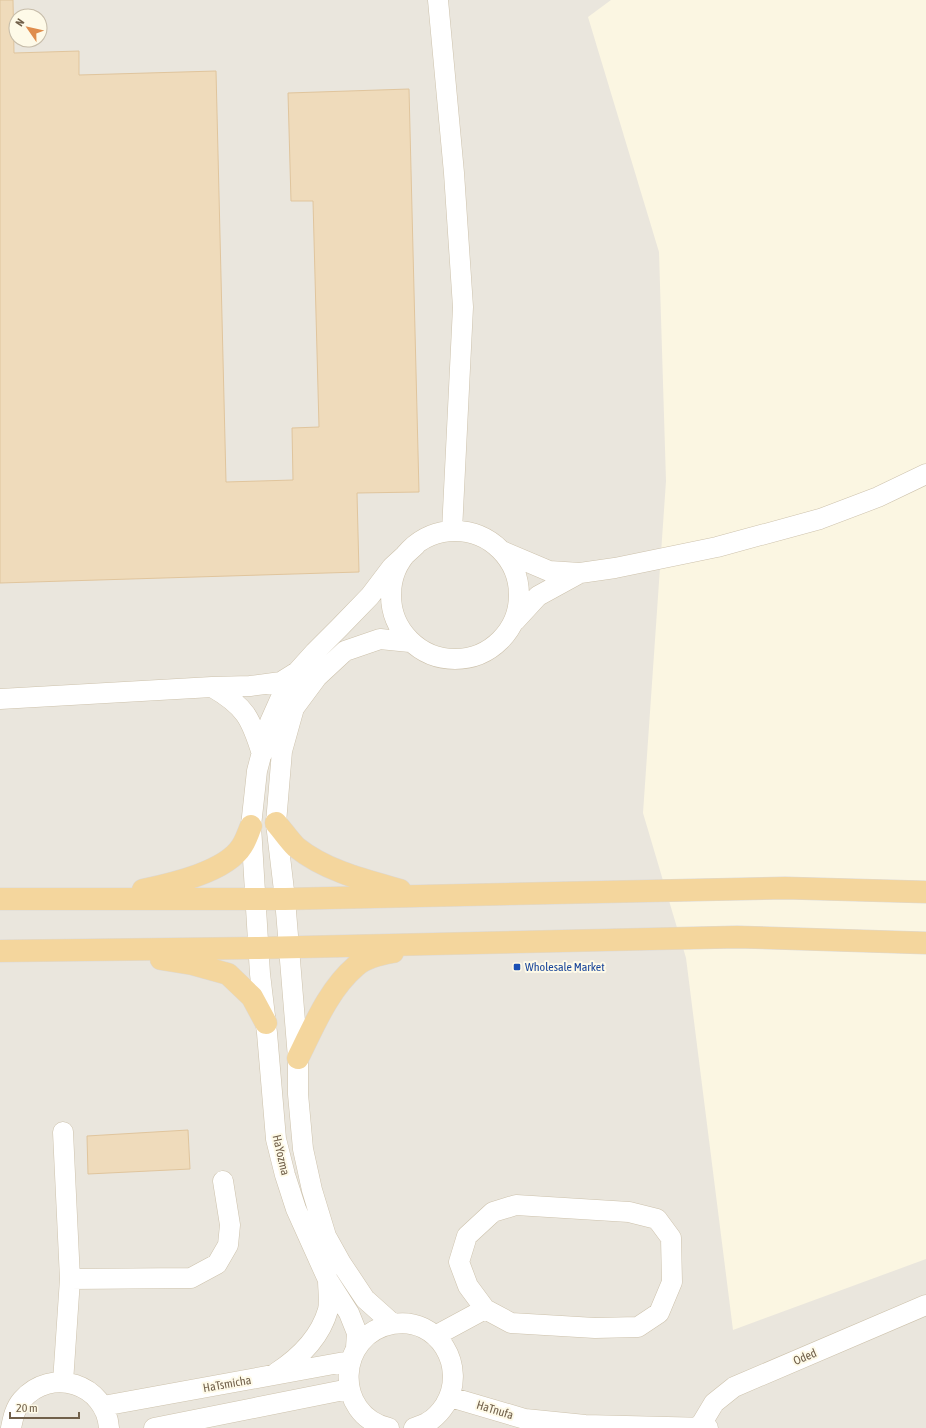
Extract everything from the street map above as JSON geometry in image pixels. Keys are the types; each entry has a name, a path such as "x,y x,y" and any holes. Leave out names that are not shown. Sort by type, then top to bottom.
{"highway":[{"path":"276,823 295,846 317,861 351,876 420,896"},
{"path":"101,899 167,885 210,871 231,859 242,846 251,826"},
{"path":"0,899 285,899 785,888 926,892"},
{"path":"0,951 258,948 289,946 737,937 926,943"},
{"path":"298,1058 332,991 357,965 377,955 443,943"},
{"path":"112,950 192,964 228,974 252,997 266,1023"}],"street":[{"path":"438,0 454,173 463,307 452,531"},
{"path":"0,700 250,686 281,682 297,672 314,652 340,628 370,596 392,567 416,545 433,535 452,531 470,533 488,540 502,551 549,571 580,573 615,568 717,546 820,519 878,497 926,474"},
{"path":"416,545 401,561 392,581 391,603 398,624 410,642 427,654 446,659 466,659 486,652 502,640 513,623 538,596 580,573"},
{"path":"502,551 513,566 519,584 519,604 513,623"},
{"name":"HaYozma","path":"393,1324 365,1299 341,1263 326,1236 312,1190 303,1149 298,1094 298,1058 289,946 276,823 282,751 294,708 317,678 345,651 380,639 410,642"},
{"name":"HaYozma","path":"297,672 282,695 270,722 257,771 251,826 258,948 276,1139 285,1175 296,1209 328,1280 349,1313 357,1333 348,1375 349,1388"},
{"path":"212,687 228,696 243,710 255,732 262,754"},
{"path":"62,1132 70,1278 63,1382"},
{"path":"70,1278 191,1278 217,1264 228,1245 230,1225 223,1180"},
{"path":"516,1205 629,1212 657,1219 671,1238 672,1282 659,1313 638,1327 595,1328 511,1324 485,1309 468,1286 459,1262 467,1236 493,1212 516,1205"},
{"path":"271,1376 292,1362 308,1348 314,1338 328,1310 328,1280"},
{"name":"Oded","path":"699,1428 714,1403 734,1387 926,1305"},
{"path":"435,1336 485,1309"},
{"path":"353,1355 366,1337 379,1329 393,1324 407,1324 422,1328 435,1336 446,1348 452,1364 454,1380 450,1397 441,1411 428,1422 414,1428"},
{"name":"HaTsmicha","path":"103,1406 271,1376 353,1355"},
{"path":"8,1416 22,1400 34,1390 48,1383 63,1382 79,1385 93,1394 103,1406 109,1421 109,1428"},
{"path":"154,1428 349,1388 355,1404 366,1417 380,1426 389,1428"},
{"name":"HaTnufa","path":"450,1397 525,1419 586,1425 708,1428"}],"shaded area":[{"path":"0,0 611,0 588,17 659,252 666,481 643,813 686,958 733,1330 926,1259 926,1428 0,1428"}],"building":[{"path":"0,0 13,0 13,8 8,8 8,48 14,48 14,53 79,51 79,75 216,71 226,482 293,480 292,428 319,427 313,201 291,201 288,93 409,89 419,492 357,493 359,572 0,583"},
{"path":"188,1130 190,1169 88,1174 87,1136"}],"place":[{"name":"Wholesale Market","path":"517,967"}]}
